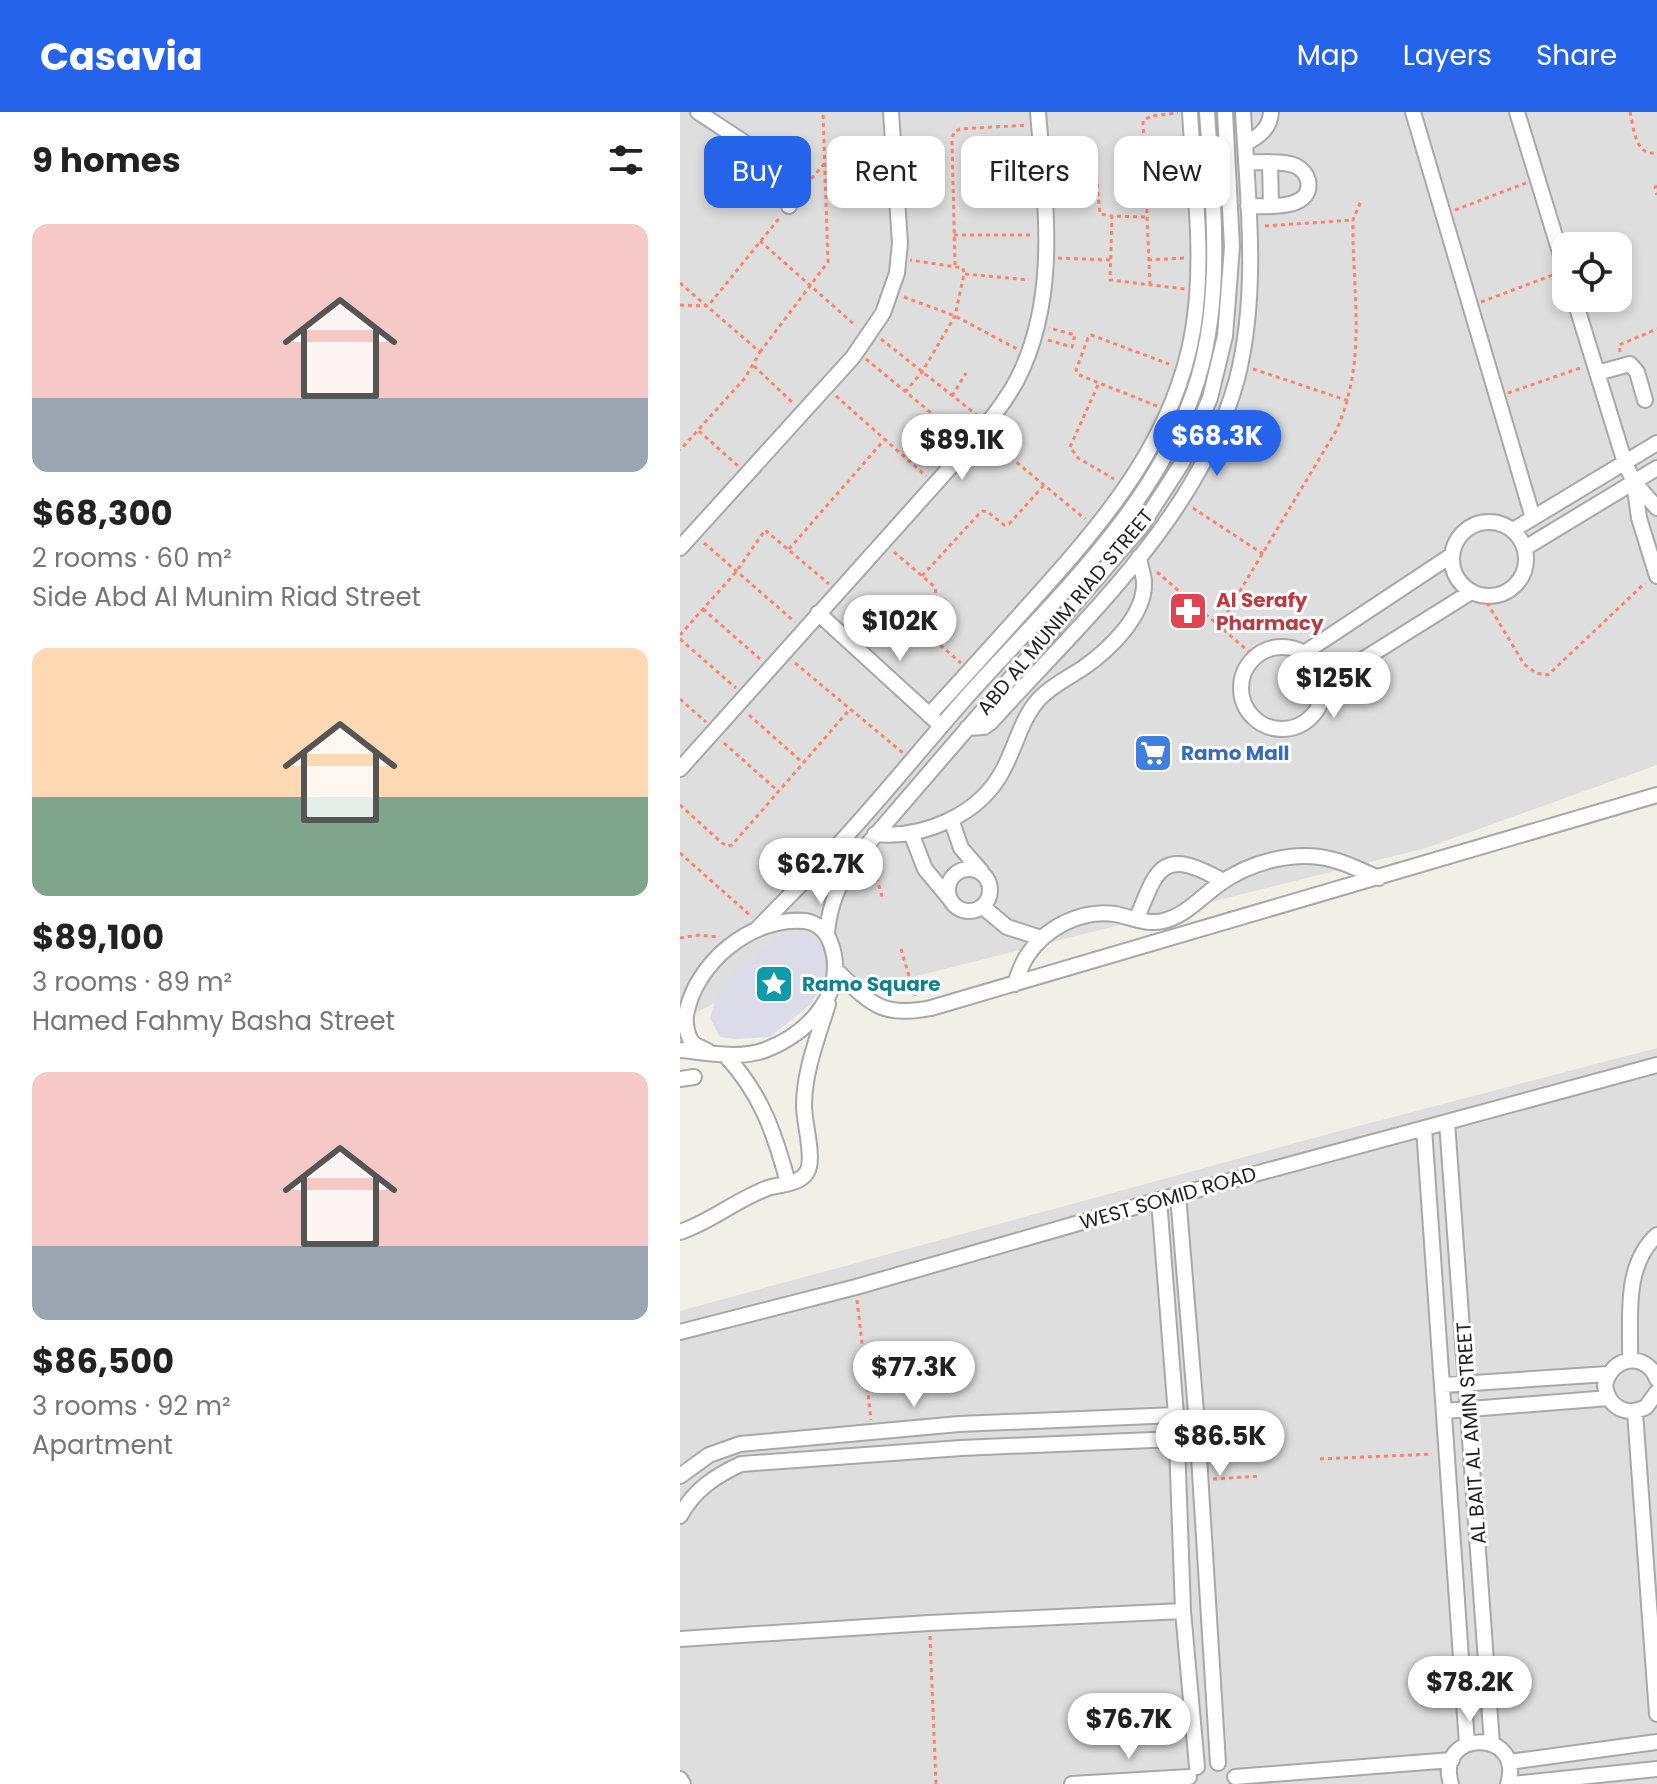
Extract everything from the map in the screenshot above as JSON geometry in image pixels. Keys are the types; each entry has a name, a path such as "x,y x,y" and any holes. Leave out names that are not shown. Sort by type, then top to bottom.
{"street":[{"path":"698,112 734,136"},
{"path":"685,539 826,387 857,351 883,313 899,259 891,112"},
{"path":"929,715 1098,536 1155,443 1193,331 1197,291 1198,257 1188,112"},
{"name":"ABD AL MUNIM RIAD STREET","path":"758,928 832,852 912,760 1098,536 1138,500 1169,448 1194,393 1208,335 1215,275 1207,112"},
{"name":"ABD AL MUNIM RIAD STREET","path":"827,932 837,886 871,838 1140,528 1182,463 1210,398 1225,336 1230,296 1231,214 1225,112"},
{"path":"967,728 984,727 991,722 1139,557 1181,501 1221,425 1239,365 1249,291 1250,227 1243,112"},
{"path":"1245,144 1261,135 1271,120 1271,112"},
{"path":"1413,112 1533,518"},
{"path":"1517,112 1554,232"},
{"path":"1246,162 1300,168 1308,184 1301,201 1289,205 1248,206"},
{"path":"1270,163 1271,205"},
{"path":"680,769 970,445 1017,379 1036,330 1045,281 1045,208"},
{"path":"1578,312 1625,463 1634,482 1657,508"},
{"path":"1595,368 1630,364 1637,372 1645,400"},
{"path":"1513,530 1657,443"},
{"path":"1525,548 1657,468"},
{"path":"1634,482 1639,518 1656,574"},
{"path":"1304,653 1452,555 1461,534 1481,522 1503,524 1513,530 1525,548 1524,573 1507,592 1496,596 1477,594 1456,577 1452,555"},
{"path":"871,838 911,833 951,819 985,795 1002,772 1023,721 1038,700 1058,682 1107,650 1124,631 1137,608 1144,583 1139,557"},
{"path":"1324,684 1477,594"},
{"path":"818,613 957,740"},
{"path":"1279,647 1304,653 1314,661 1324,684 1323,697 1310,720 1286,730 1261,724 1244,705 1241,692 1246,667 1255,657 1279,647"},
{"path":"1019,667 1032,676"},
{"path":"836,970 875,1005 892,1012 919,1011 1657,795"},
{"path":"911,833 925,869 954,906 968,912 983,907 991,893 990,885 961,848 951,819"},
{"path":"1015,984 1025,958 1041,938 1062,924 1086,915 1111,914 1161,922 1184,914 1224,881 1249,868 1276,860 1304,857 1332,859 1379,878"},
{"path":"1136,919 1154,879 1162,869 1174,864 1187,864 1224,881"},
{"path":"950,899 949,884 958,871 982,872"},
{"path":"983,907 1007,927 1041,938"},
{"path":"680,1232 706,1222 764,1190 804,1176 810,1165 804,1125 806,1082 836,970 827,932 810,921 785,921 758,928 728,948 699,981 689,998 685,1023 692,1042 709,1052"},
{"path":"1161,922 1164,941"},
{"path":"680,991 699,981"},
{"path":"680,1050 725,1055 762,1052 805,1028 832,992"},
{"path":"725,1055 750,1085 770,1120 788,1183"},
{"name":"WEST SOMID ROAD","path":"680,1332 856,1287 1159,1200 1657,1065"},
{"name":"AL BAIT AL AMIN STREET","path":"1447,1122 1492,1744"},
{"name":"AL BAIT AL AMIN STREET","path":"1424,1128 1467,1744"},
{"path":"1178,1195 1201,1479 1218,1763"},
{"path":"1159,1200 1176,1426 1191,1776"},
{"path":"1630,1359 1632,1279 1648,1243 1657,1235"},
{"path":"1656,1374 1644,1362 1630,1359 1617,1364 1608,1374 1605,1386 1609,1398 1620,1409 1635,1412 1646,1407 1656,1396"},
{"path":"1443,1385 1608,1374"},
{"path":"1445,1411 1609,1398"},
{"path":"1635,1412 1657,1714"},
{"path":"680,1476 709,1455 740,1444 959,1424 1176,1426"},
{"path":"959,1424 961,1448"},
{"path":"680,1516 697,1491 717,1475 741,1464 961,1448 1197,1424"},
{"path":"680,1639 1183,1611"},
{"path":"1451,1784 1449,1772 1452,1760 1467,1744 1484,1742 1505,1754 1511,1773 1510,1784 1657,1769"},
{"path":"1509,1762 1657,1742"},
{"path":"1072,1784 1191,1776 1208,1763 1218,1763 1228,1769 1236,1781 1452,1760"},
{"path":"680,1779 683,1784"}],"path":[{"path":"680,450 754,366 760,352 828,262 823,112"},
{"path":"1150,285 1143,121 1151,116 1188,112"},
{"path":"1630,112 1641,148 1648,154 1657,155"},
{"path":"955,265 954,132 1039,118"},
{"path":"811,180 824,164"},
{"path":"1444,215 1537,178"},
{"path":"1657,186 1657,195"},
{"path":"1098,192 1100,214 1146,217"},
{"path":"1219,626 1336,431 1349,401 1357,354 1353,220 1361,201"},
{"path":"708,306 787,208"},
{"path":"1112,216 1110,280 1197,291"},
{"path":"1250,227 1353,220"},
{"path":"954,235 1047,235"},
{"path":"760,241 870,334 952,396 1098,536"},
{"path":"1148,260 1198,257"},
{"path":"1047,258 1110,260"},
{"path":"899,259 955,265 963,268 964,274 955,316 922,372 905,392"},
{"path":"964,274 1045,281"},
{"path":"1470,306 1552,277"},
{"path":"680,283 760,352"},
{"path":"891,292 955,316 1028,354"},
{"path":"680,305 708,306"},
{"path":"1623,364 1619,345 1657,329"},
{"path":"1036,330 1075,335 1072,347 1036,330"},
{"path":"1168,410 1078,374 1076,370 1088,338 1095,335 1182,369"},
{"path":"1074,341 1085,345"},
{"path":"857,351 970,445"},
{"path":"1239,365 1349,401"},
{"path":"754,366 803,412"},
{"path":"1497,397 1595,368"},
{"path":"952,396 966,373"},
{"path":"1099,383 1070,447 1078,458 1128,487"},
{"path":"826,387 935,484"},
{"path":"698,430 747,474"},
{"path":"789,549 885,439"},
{"path":"922,576 983,511 1004,525 1009,524 1044,485"},
{"path":"1181,501 1263,554"},
{"path":"803,763 680,637 736,572 765,530 838,592"},
{"path":"685,539 736,572 804,629"},
{"path":"882,543 935,587 937,593 918,617 917,625 970,671"},
{"path":"1139,557 1255,657"},
{"path":"1477,594 1524,664 1536,673 1548,675 1656,574"},
{"path":"703,609 770,667"},
{"path":"783,653 912,760"},
{"path":"680,699 778,792"},
{"path":"680,805 727,846 732,845 850,709"},
{"path":"871,838 883,900"},
{"path":"680,853 758,928"},
{"path":"680,938 699,935 742,939"},
{"path":"901,949 919,1011"},
{"path":"856,1287 872,1432"},
{"path":"1320,1459 1449,1453"},
{"path":"1201,1479 1260,1476"},
{"path":"929,1623 936,1784"}],"shaded area":[{"path":"680,112 1657,112 1657,765 1426,848 841,995 829,977 788,939 763,978 680,1021"},
{"name":"Ramo Square","path":"807,934 828,952 830,969 811,1004 770,1037 720,1037 710,1018 716,997 736,970 782,935"},
{"path":"1657,1048 1657,1784 680,1784 680,1311 1332,1133"}],"place":[{"name":"Al Serafy Pharmacy","path":"1188,611"},
{"name":"Ramo Mall","path":"1153,753"},
{"name":"Ramo Square","path":"774,984"}]}
